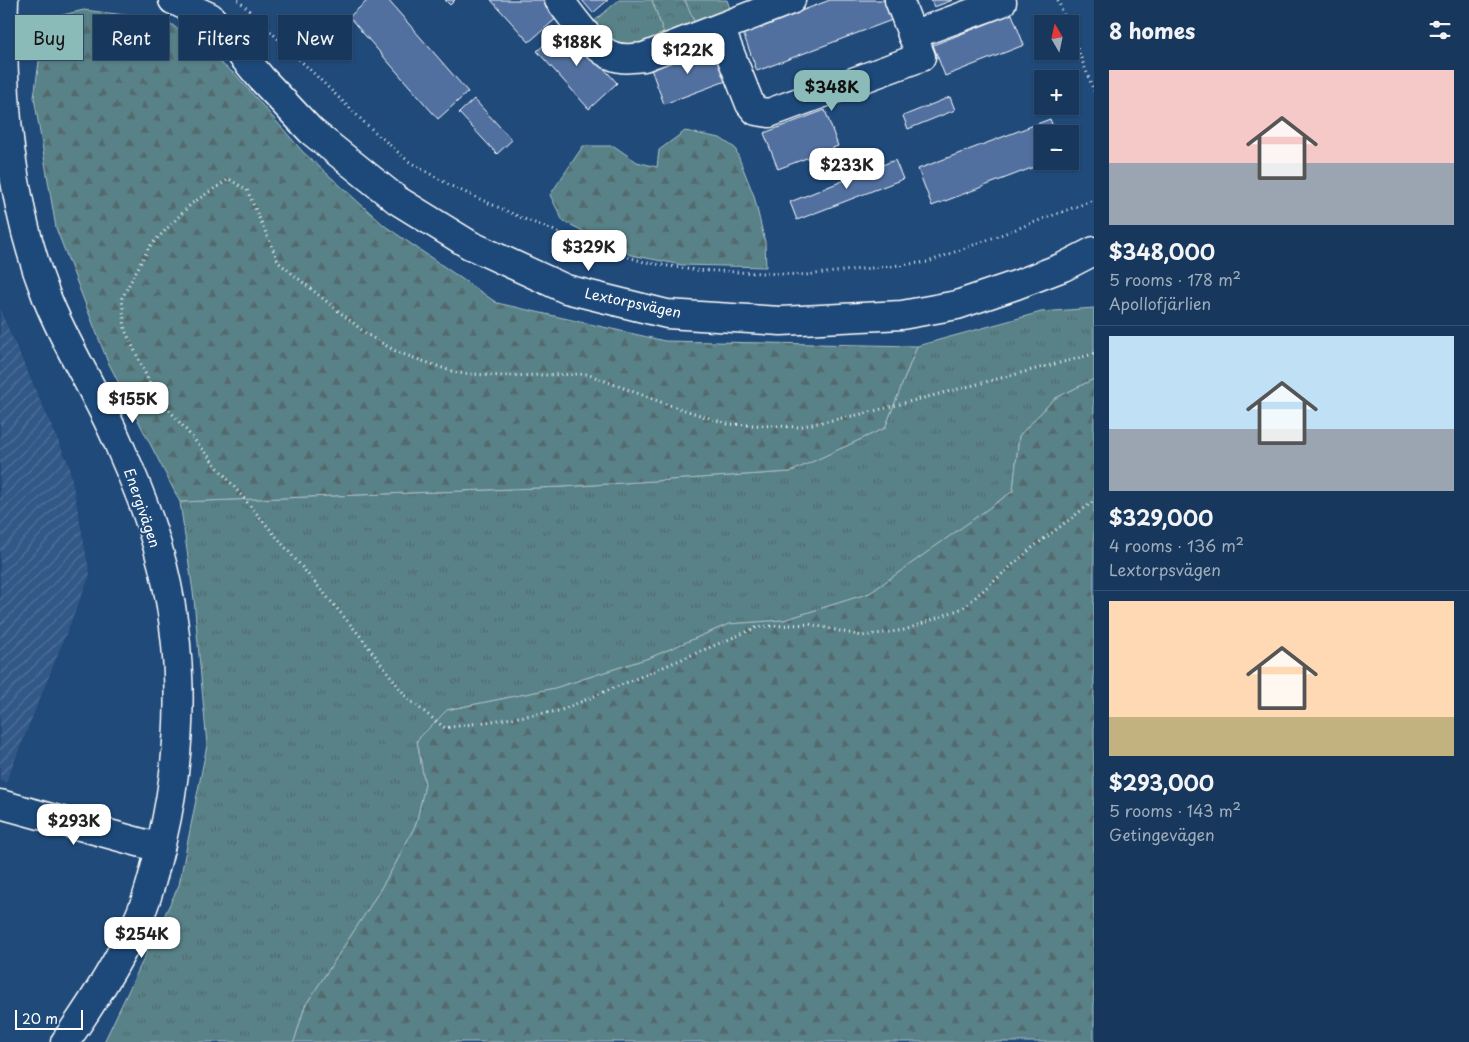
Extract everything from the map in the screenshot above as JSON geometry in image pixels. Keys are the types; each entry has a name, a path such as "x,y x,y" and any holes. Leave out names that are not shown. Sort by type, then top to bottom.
{"street":[{"name":"Energivägen","path":"4,0 1,28 2,93 9,160 26,235 48,299 121,449 153,530 168,595 179,662 179,723 172,798 151,885 137,922 99,994 65,1042"},
{"name":"Lextorpsvägen","path":"173,0 210,17 261,78 311,131 398,200 470,245 566,289 667,314 781,321 902,315 956,305 1063,267 1094,252"},
{"path":"559,0 599,48 612,56 629,59 644,57 791,0"},
{"path":"720,28 750,104 756,111 769,113 921,57 899,0"},
{"path":"912,35 1002,2"},
{"path":"0,804 160,848"}],"path":[{"path":"238,0 408,161 451,186 522,218 583,242 644,262 693,270 806,275 928,262 1094,200"},
{"path":"1058,0 1064,15"},
{"path":"1079,53 1094,92"},
{"path":"1094,354 862,414 798,428 728,424 666,404 587,374 502,376 457,373 397,352 368,335 278,263 247,190 229,179 191,204 149,247 122,298 125,330 154,392 361,637 408,699 445,728 559,711 758,626 809,624 862,636 905,630 963,608 1033,546 1094,501"}],"shaded area":[{"path":"0,310 69,465 90,575 6,782 0,780"}],"green space":[{"path":"619,0 652,0 665,36 616,51 592,23"},
{"path":"652,0 685,0 695,24 665,36"},
{"path":"685,0 727,0 731,11 695,24"},
{"path":"84,10 125,15 93,15 93,60 169,60 169,22 179,30 179,60 217,60 236,75 303,152 385,226 497,303 665,341 917,346 885,428 790,472 562,487 180,502 107,360 56,228 34,97 39,60 83,60 83,15 62,15"},
{"path":"685,131 720,138 735,148 754,196 765,242 766,267 682,265 631,255 563,221 550,195 583,146 614,146 637,162 657,167 659,150"},
{"path":"1094,308 1094,379 1054,399 1019,436 1013,491 870,593 784,620 729,624 649,658 555,688 447,710 417,740 425,785 416,824 396,863 369,908 305,1006 294,1042 104,1042 179,885 207,745 194,599 180,502 562,487 790,472 885,428 917,346 1041,312"},
{"path":"1094,379 1094,1042 294,1042 305,1006 369,908 396,863 416,824 425,785 417,740 447,710 555,688 649,658 729,624 784,620 870,593 1013,491 1019,436 1054,399"}],"building":[{"path":"368,0 388,0 468,92 438,119 352,20 351,15"},
{"path":"445,0 455,0 450,5"},
{"path":"491,0 545,0 559,16 529,42"},
{"path":"582,0 608,0 593,13"},
{"path":"830,0 885,0 892,20 757,71 743,33"},
{"path":"931,0 953,0 934,7"},
{"path":"1012,14 1024,45 945,76 933,45"},
{"path":"566,26 617,83 589,109 537,51"},
{"path":"712,46 726,81 664,104 651,69"},
{"path":"950,97 955,110 908,129 903,116"},
{"path":"474,99 512,140 497,154 459,113"},
{"path":"825,110 838,146 778,169 764,133"},
{"path":"1050,119 1052,125 1034,125"},
{"path":"1034,125 1034,167 932,206 918,169"},
{"path":"895,160 903,179 797,220 790,202"}]}
